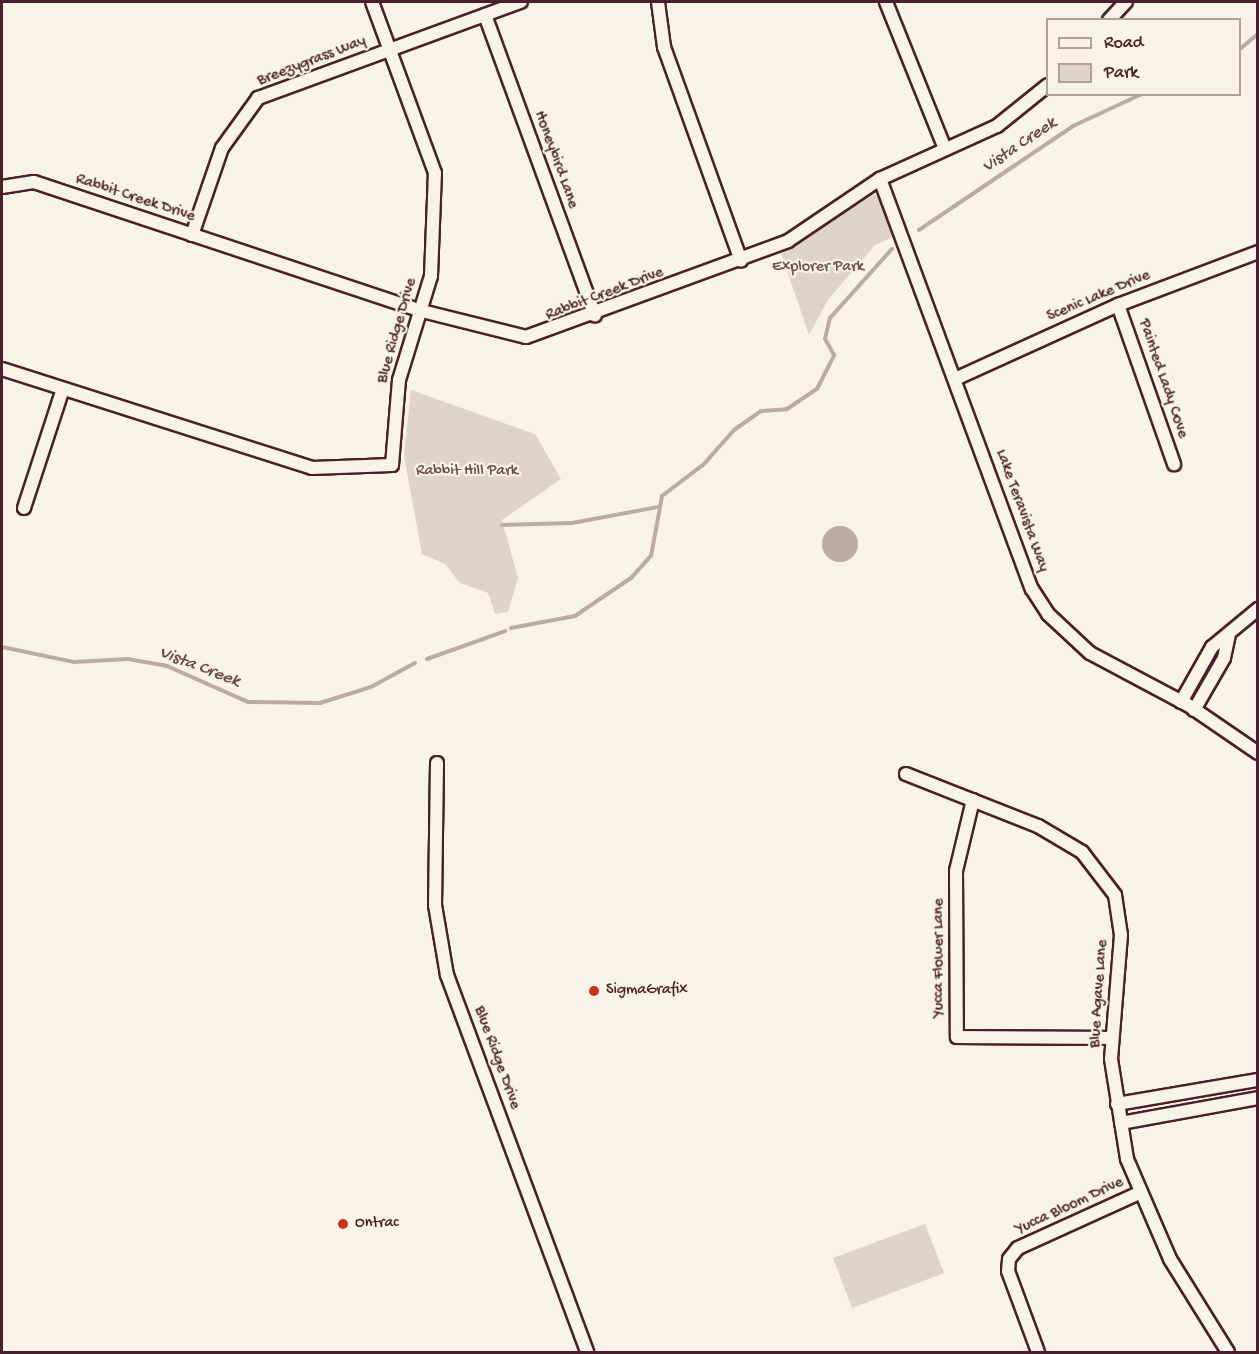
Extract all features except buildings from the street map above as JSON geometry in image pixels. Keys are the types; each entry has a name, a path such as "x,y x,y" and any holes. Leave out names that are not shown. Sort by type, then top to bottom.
{"street":[{"name":"Blue Ridge Drive","path":"63,389 312,468 393,465 399,380 422,311 437,221 435,173 372,2"},
{"name":"Breezygrass Way","path":"192,235 222,148 258,98 521,2"},
{"path":"658,2 664,47 741,261"},
{"path":"886,2 945,149"},
{"path":"1111,18 1126,2"},
{"name":"Honeybird Lane","path":"485,15 595,316"},
{"name":"Rabbit Creek Drive","path":"2,187 34,182 422,311 526,338 595,316 788,241 880,179 997,126 1046,86"},
{"name":"Lake Teravista Way","path":"880,179 1032,587 1047,614 1090,653 1181,702 1257,753"},
{"name":"Scenic Lake Drive","path":"955,379 1118,305 1257,252"},
{"name":"Painted Lady Cove","path":"1118,305 1174,464"},
{"path":"2,369 63,389 24,508"},
{"path":"1181,702 1208,652 1257,609"},
{"path":"1194,710 1224,658 1229,635"},
{"name":"Blue Ridge Drive","path":"437,763 435,905 447,975 587,1353"},
{"name":"Blue Agave Lane","path":"906,774 1038,826 1082,852 1114,895 1121,935 1112,1038 1117,1104 1121,1123 1139,1193 1170,1259 1228,1353"},
{"name":"Yucca Flower Lane","path":"973,800 956,871 957,1037 1112,1038"},
{"path":"1117,1104 1257,1080"},
{"path":"1121,1123 1257,1098"},
{"name":"Yucca Bloom Drive","path":"1038,1353 1008,1271 1009,1259 1018,1248 1139,1193"}],"green space":[{"name":"Explorer Park","path":"875,194 883,201 895,236 875,245 828,300 809,335 781,253"},
{"name":"Rabbit Hill Park","path":"411,390 535,434 561,479 502,520 518,578 508,612 495,614 488,593 460,583 445,564 422,554 404,456"},
{"path":"925,1224 944,1273 852,1308 833,1258"}],"shaded area":[{"path":"840,526 853,531 858,544 853,557 840,562 827,557 822,544 827,531"}],"waterway":[{"name":"Vista Creek","path":"1241,48 1258,34"},
{"name":"Vista Creek","path":"919,230 1073,126 1138,96"},
{"name":"Vista Creek","path":"511,628 575,616 631,578 651,556 662,496 704,464 734,430 761,411 787,409 817,389 834,355 825,339 830,318 892,249"},
{"path":"502,525 572,523 658,507"},
{"name":"Vista Creek","path":"427,659 505,631"},
{"name":"Vista Creek","path":"2,647 74,662 128,659 167,666 248,702 320,703 371,687 415,663"}],"place":[{"name":"SigmaGrafix","path":"594,991"},
{"name":"Ontrac","path":"343,1224"}]}
